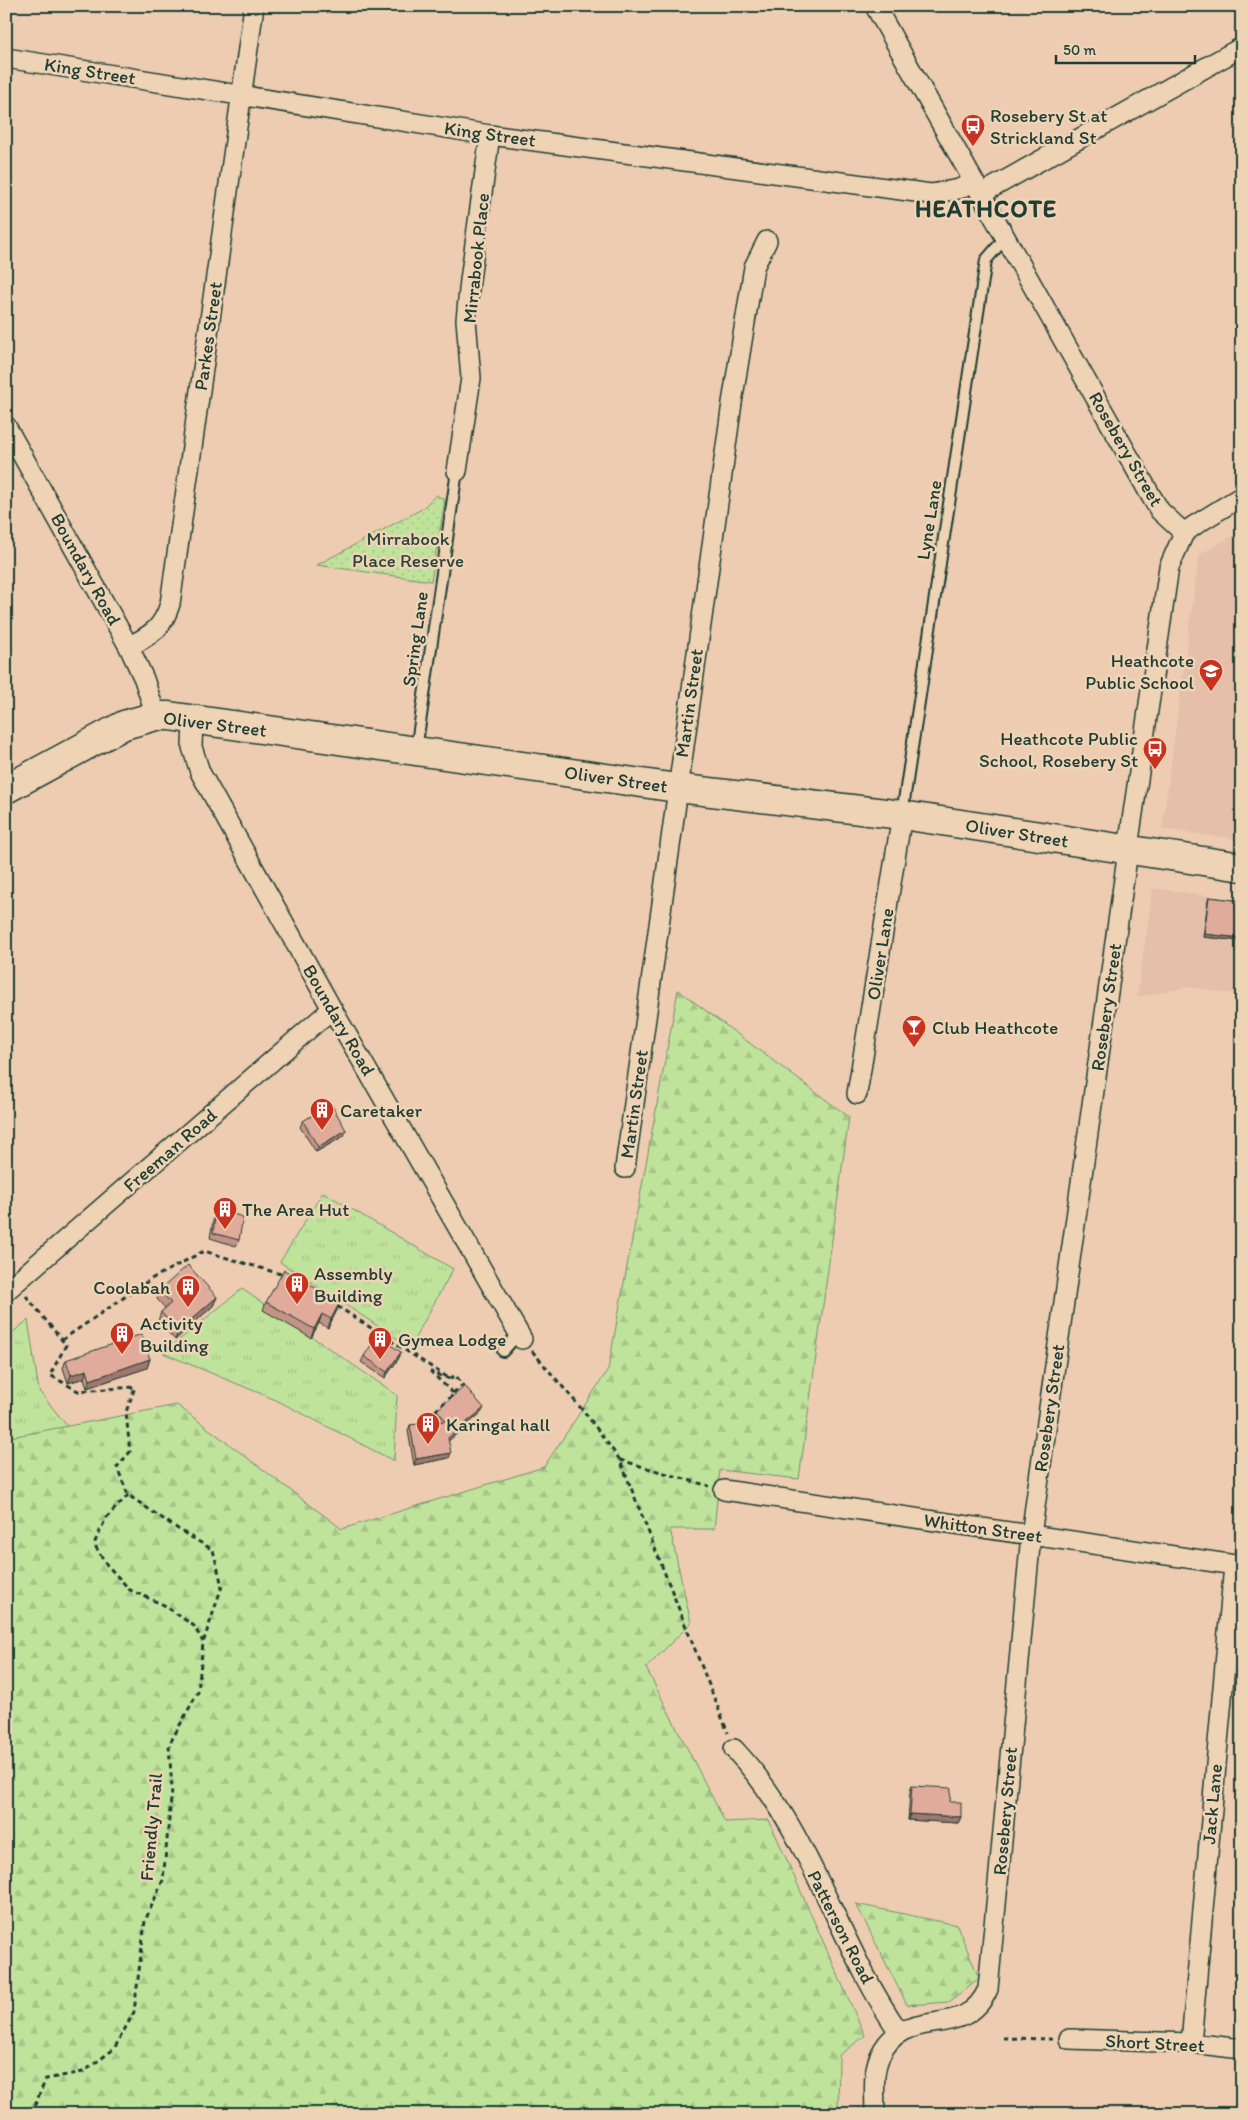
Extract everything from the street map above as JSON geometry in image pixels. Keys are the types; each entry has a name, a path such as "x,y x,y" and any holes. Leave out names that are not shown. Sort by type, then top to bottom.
{"street":[{"name":"Parkes Street","path":"129,647 152,634 165,620 170,604 254,6"},
{"name":"Rosebery Street","path":"875,6 1151,496 1160,511 1184,533 1169,567 1130,834 1126,850 1126,865 1031,1535 988,1989 984,1999 966,2015 955,2020 915,2025 899,2032"},
{"name":"King Street","path":"6,58 242,94 490,135 931,194 977,188 1242,47"},
{"name":"Mirrabook Place","path":"457,471 471,378 466,320 490,135"},
{"name":"Martin Street","path":"625,1168 732,403 754,267 767,241"},
{"name":"Boundary Road","path":"6,426 14,458 129,647 144,679 156,716"},
{"path":"1184,533 1242,496"},
{"name":"Oliver Street","path":"6,790 110,732 140,719 156,716 193,719 677,788 902,814 1242,867"},
{"name":"Boundary Road","path":"193,719 192,747 194,760 200,772 332,1009 520,1336"},
{"name":"Oliver Lane","path":"857,1094 902,814"},
{"name":"Freeman Road","path":"10,1287 332,1009"},
{"name":"Whitton Street","path":"724,1490 1031,1535 1239,1561"},
{"name":"Jack Lane","path":"1191,2043 1239,1561"},
{"name":"Patterson Road","path":"734,1749 755,1770 784,1813 878,2000 899,2032"},
{"path":"874,2114 876,2072 880,2057 899,2032"},
{"name":"Short Street","path":"1068,2039 1191,2043 1242,2048"}],"lane":[{"name":"Lyne Lane","path":"902,814 986,260 1005,238"},
{"name":"Spring Lane","path":"416,752 457,471"},
{"path":"503,1351 520,1336"}],"path":[{"path":"62,1340 151,1278 204,1251 287,1276"},
{"path":"10,1287 34,1305 66,1345 50,1375 78,1391 135,1387 126,1412 130,1452 117,1467 128,1495 106,1518 94,1544 107,1566 130,1590 164,1605 194,1626 203,1643"},
{"path":"329,1301 450,1379"},
{"path":"520,1336 586,1414 620,1460 734,1749"},
{"path":"450,1379 431,1372 454,1393"},
{"path":"423,1422 463,1385 455,1375 450,1379"},
{"path":"620,1460 724,1490"},
{"name":"Friendly Trail","path":"31,2114 46,2079 83,2072 114,2050 134,2012 145,1920 164,1880 172,1789 169,1745 198,1692 203,1643 222,1586 213,1550 128,1495"},
{"path":"1003,2038 1068,2039"}],"shaded area":[{"name":"Heathcote Public School","path":"1242,531 1242,840 1162,829 1199,555"},
{"path":"1153,888 1242,901 1242,995 1189,987 1137,997"}],"green space":[{"name":"Mirrabook Place Reserve","path":"436,495 445,500 431,581 317,565 422,509"},
{"path":"678,990 849,1117 799,1479 720,1470 714,1529 670,1529 691,1623 646,1668 725,1822 769,1820 865,2036 839,2055 838,2114 6,2114 6,1438 177,1405 342,1529 544,1467 608,1370"},
{"path":"323,1192 453,1269 410,1347 280,1262"},
{"path":"242,1289 397,1395 394,1461 276,1400 163,1353"},
{"path":"28,1320 39,1391 93,1458 6,1450 6,1338"},
{"path":"856,1904 957,1925 979,1978 949,2002 907,2005"}],"building":[{"path":"1209,897 1242,901 1242,938 1204,934"},
{"name":"Caretaker","path":"331,1104 346,1130 318,1147 303,1121"},
{"name":"The Area Hut","path":"216,1209 243,1217 239,1240 213,1233"},
{"name":"Coolabah","path":"188,1265 217,1297 178,1331 161,1312 171,1303 160,1290"},
{"name":"Assembly Building","path":"284,1270 340,1302 331,1319 322,1314 314,1329 266,1302"},
{"name":"Activity Building","path":"142,1334 150,1359 90,1380 87,1370 71,1375 66,1360"},
{"name":"Gymea Lodge","path":"377,1336 401,1352 387,1372 364,1356"},
{"path":"465,1386 484,1408 448,1438 451,1453 416,1459 410,1425 446,1421 437,1410"},
{"path":"912,1786 951,1788 950,1802 961,1802 961,1817 910,1814"}],"place":[{"name":"Rosebery St at Strickland St","path":"973,147"},
{"name":"Heathcote Public School","path":"1211,692"},
{"name":"Heathcote Public School, Rosebery St","path":"1155,770"},
{"name":"Club Heathcote","path":"914,1048"},
{"name":"Caretaker","path":"322,1131"},
{"name":"The Area Hut","path":"225,1230"},
{"name":"Assembly Building","path":"297,1305"},
{"name":"Coolabah","path":"188,1308"},
{"name":"Activity Building","path":"122,1355"},
{"name":"Gymea Lodge","path":"380,1360"},
{"name":"Karingal hall","path":"428,1445"}],"district":[{"name":"HEATHCOTE","path":"986,208"}]}
